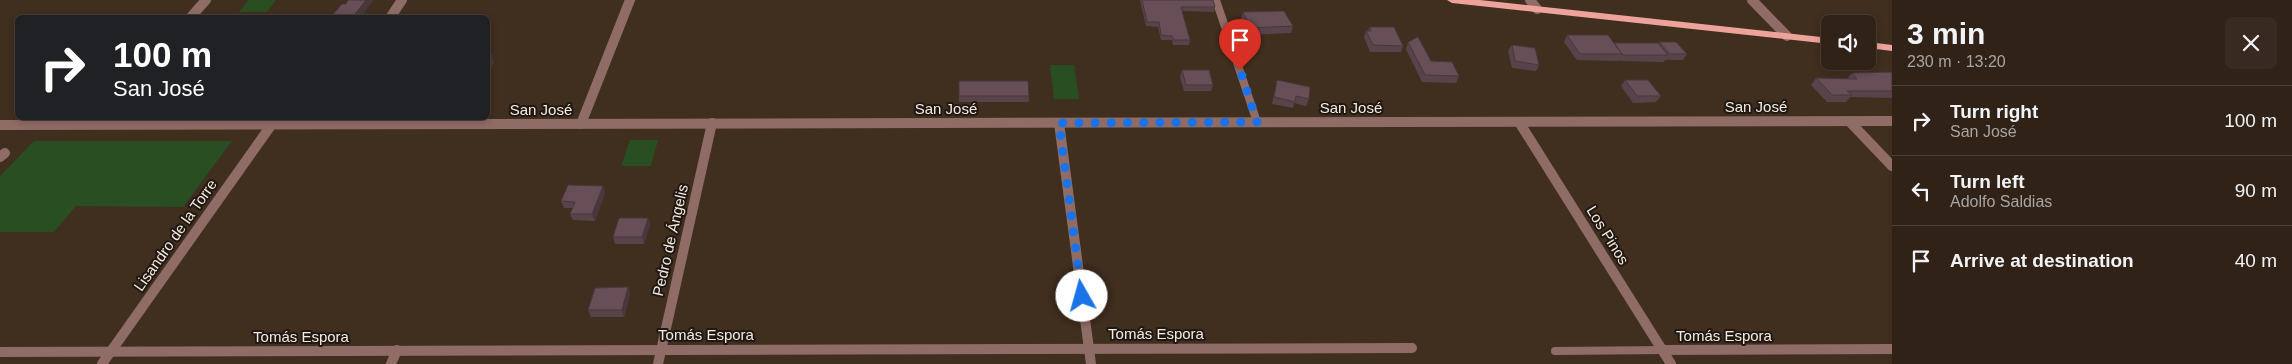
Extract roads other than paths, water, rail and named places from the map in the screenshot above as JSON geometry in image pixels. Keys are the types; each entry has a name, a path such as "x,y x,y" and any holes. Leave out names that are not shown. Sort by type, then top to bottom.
{"main road":[{"path":"1452,0 1821,40"},
{"path":"1876,46 1892,48"}],"street":[{"path":"193,15 206,0"},
{"path":"392,15 402,0"},
{"path":"581,124 630,0"},
{"path":"1530,0 1537,9"},
{"path":"1752,0 1787,36"},
{"path":"1848,121 1892,166"},
{"name":"San José","path":"0,125 1892,121"},
{"name":"Los Pinos","path":"1519,122 1672,364"},
{"name":"Pedro de Ángelis","path":"658,364 712,123"},
{"path":"1059,123 1090,364"},
{"name":"Lisandro de la Torre","path":"102,364 272,124"},
{"name":"Tomás Espora","path":"0,352 1412,348"},
{"name":"Tomás Espora","path":"1663,350 1892,349"},
{"path":"390,364 397,350"}],"lane":[{"path":"1216,0 1257,122"},
{"name":"Tomás Espora","path":"1555,351 1663,350"}]}
